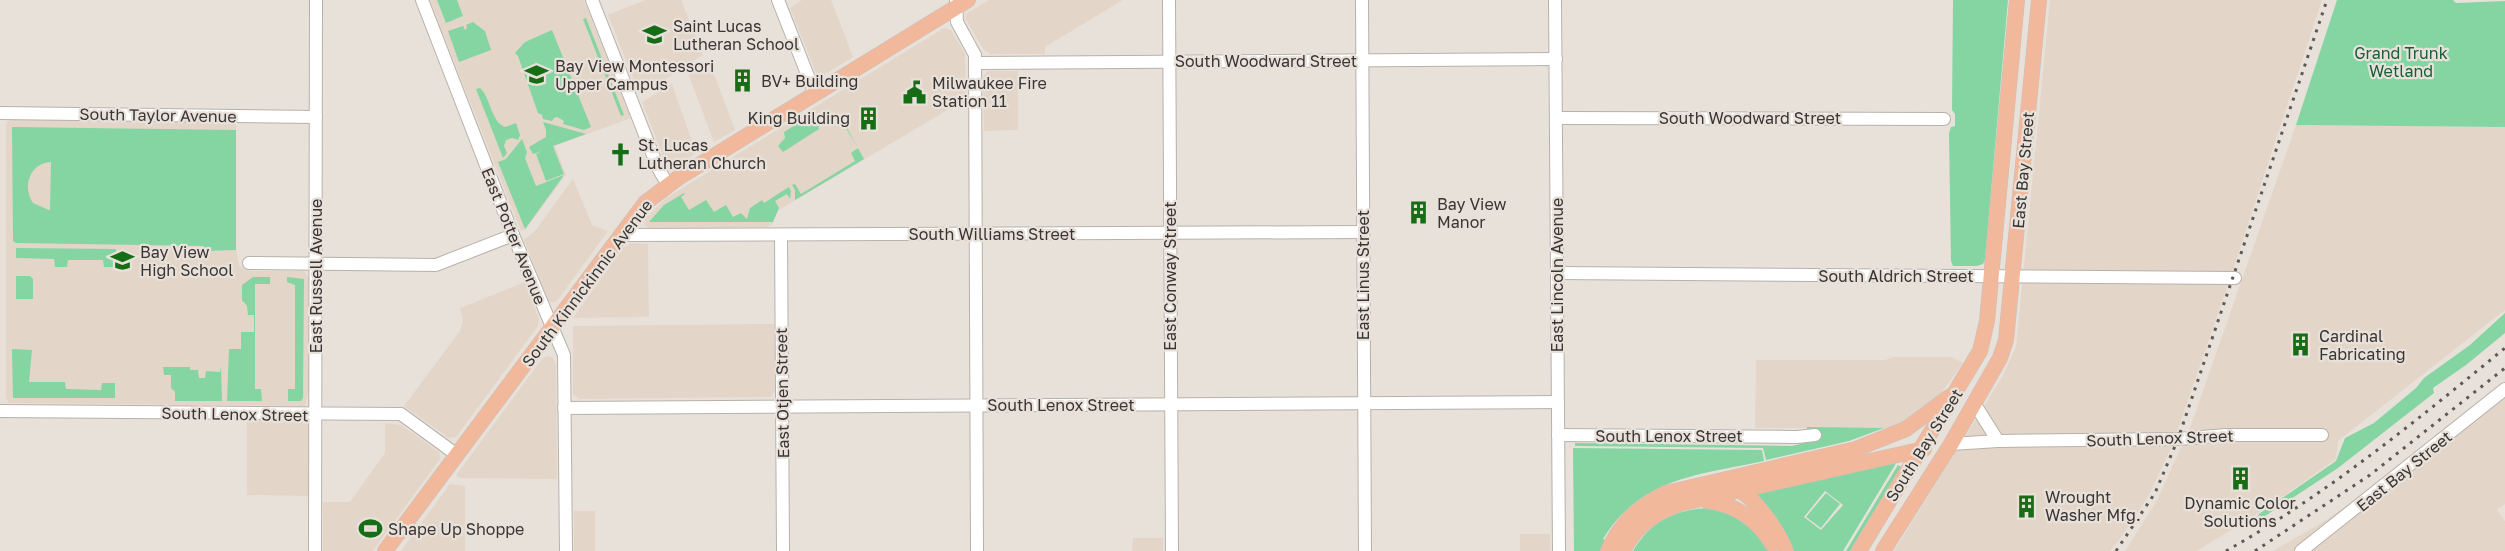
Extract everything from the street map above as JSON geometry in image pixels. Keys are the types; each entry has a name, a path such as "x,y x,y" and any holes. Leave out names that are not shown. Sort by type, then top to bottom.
{"main road":[{"name":"East Bay Street","path":"1984,338 2018,0"},
{"name":"East Bay Street","path":"2006,340 2039,0"},
{"name":"South Kinnickinnic Avenue","path":"385,551 645,203 668,185 960,2"},
{"name":"South Bay Street","path":"1859,551 1956,392 1980,351 1984,338"},
{"name":"South Bay Street","path":"1883,551 1951,444 2000,358 2006,340"},
{"path":"1623,551 1643,504 1666,493 1822,457 1883,440 1906,429 1956,392"},
{"path":"1608,551 1620,529 1663,510 1740,490 1951,444"},
{"path":"1716,480 1740,490 1773,525 1786,551"},
{"path":"1695,501 1725,505 1742,512 1765,531 1775,551"}],"street":[{"name":"East Russell Avenue","path":"315,551 316,0"},
{"name":"East Potter Avenue","path":"422,0 513,235 564,356 566,551"},
{"path":"592,0 658,168 668,185"},
{"path":"778,0 815,94"},
{"name":"East Conway Street","path":"1169,0 1172,551"},
{"name":"East Linus Street","path":"1362,0 1365,551"},
{"name":"East Lincoln Avenue","path":"1555,0 1559,551"},
{"path":"960,2 957,22 975,55 976,63 977,551"},
{"name":"South Woodward Street","path":"976,63 1556,59"},
{"name":"South Taylor Avenue","path":"0,113 316,117"},
{"name":"South Woodward Street","path":"1556,118 1944,119"},
{"name":"South Williams Street","path":"620,236 1363,232"},
{"path":"249,263 436,266 513,235"},
{"name":"East Otjen Street","path":"781,235 783,551"},
{"name":"South Aldrich Street","path":"1557,273 2235,278"},
{"name":"East Bay Street","path":"2301,551 2505,389"},
{"name":"South Lenox Street","path":"564,408 1558,402"},
{"path":"1974,403 1998,441"},
{"name":"South Lenox Street","path":"0,411 401,414 457,455"},
{"name":"South Lenox Street","path":"1558,435 1797,437 1815,435"},
{"name":"South Lenox Street","path":"1951,444 1998,441 2178,439 2226,435 2322,435"}],"shaded area":[{"name":"Bay View Montessori Upper Campus","path":"430,0 584,0 631,118 555,146 566,175 526,229 521,231 443,33 438,32 436,28 439,23"},
{"name":"Saint Lucas Lutheran School","path":"645,0 681,0 703,55 640,95 608,15"},
{"path":"802,0 831,0 853,57 822,76 816,73 790,8"},
{"path":"989,0 1123,0 1045,47 1045,54 990,54 984,50 965,18 967,13"},
{"path":"2050,0 2322,0 2172,446 2149,495 2120,539 2110,551 1894,551 2002,377 2016,347"},
{"path":"944,28 951,30 965,54 966,99 779,210 775,214 773,224 767,227 650,228 644,225 645,219 666,198"},
{"path":"709,61 735,130 714,142 688,73"},
{"path":"988,71 1018,71 1018,130 984,131 983,76"},
{"path":"672,84 696,153 671,167 666,164 642,102"},
{"name":"Bay View High School","path":"12,119 236,122 236,248 239,265 245,270 253,271 304,271 309,278 309,390 305,406 9,403 6,398 6,125"},
{"path":"2296,125 2505,127 2505,310 2338,441 2336,459 2265,509 2197,551 2125,551 2157,500 2190,428"},
{"path":"573,179 592,225 608,231 557,301 551,303 524,240 535,231"},
{"path":"631,243 648,244 649,317 573,318 624,247"},
{"path":"525,282 539,319 538,326 456,437 449,438 404,406 460,331 463,321 460,308"},
{"path":"774,324 775,390 771,397 579,399 573,394 573,326"},
{"path":"547,356 553,358 556,365 557,479 460,478 456,475 542,359"},
{"path":"1893,357 1952,357 1963,363 1939,396 1921,411 1893,428 1755,428 1756,360 1885,360"},
{"path":"2505,394 2505,504 2497,510 2505,521 2505,551 2273,551 2326,520"},
{"path":"247,420 307,423 309,428 308,496 247,495"},
{"path":"385,423 401,425 439,452 440,459 373,551 323,551 323,502 350,502 385,453"},
{"path":"450,484 465,486 465,551 401,551"},
{"path":"574,511 595,511 595,551 574,551"},
{"path":"1520,534 1550,534 1550,551 1520,551"},
{"path":"1133,538 1163,538 1163,551 1132,551"}],"green space":[{"path":"437,0 457,0 463,16 446,23"},
{"path":"1953,0 2008,0 1985,260 1983,264 1977,266 1953,266 1951,261 1949,133 1951,127 1955,126 1955,114 1952,110"},
{"name":"Grand Trunk Wetland","path":"2337,0 2453,0 2456,3 2505,1 2505,127 2296,125"},
{"path":"586,18 624,115 621,116 583,19"},
{"path":"473,22 485,31 491,50 459,62 448,31 463,26 465,30 466,25"},
{"path":"552,30 591,127 584,130 563,124 564,121 557,117 552,121 543,119 538,113 515,53 525,42"},
{"path":"480,88 500,124 505,127 516,123 520,135 518,140 512,138 506,140 504,146 507,153 503,158 476,89"},
{"path":"810,116 814,117 811,121 812,125 814,126 817,121 819,129 783,152 778,146 785,138 784,132"},
{"path":"841,117 858,148 841,120 834,122"},
{"path":"543,122 586,134 553,146 564,174 546,181 536,154 542,151 533,154 529,147 546,137"},
{"path":"12,127 236,130 236,250 204,251 203,246 16,243 13,241","holes":["51,162 50,210 33,203 28,183 30,176 38,166"]},
{"path":"522,139 527,152 525,158 536,186 564,175 525,229 498,162 506,159"},
{"path":"858,148 864,159 795,200 795,190 792,185 795,184 801,194 855,161 851,153"},
{"path":"789,187 790,199 787,194 775,201 779,208 773,222 649,222 664,205 684,193 681,197 689,210 706,200 714,212 726,205 733,217 741,213 747,219 750,208 762,200 764,203"},
{"path":"16,248 116,249 116,267 104,267 103,260 68,260 67,267 55,267 54,259 16,258"},
{"path":"16,276 30,276 33,279 33,299 16,299"},
{"path":"253,277 270,277 270,284 255,284 255,389 261,389 262,401 227,401 229,349 241,349 241,332 254,332 254,315 248,315 247,306 242,300 242,285"},
{"path":"287,277 304,279 303,398 301,401 288,401 288,389 295,389 295,285 287,282"},
{"path":"2505,313 2505,333 2433,388 2434,393 2338,468 2262,518 2256,519 2259,514 2336,461 2345,438 2374,423 2416,388 2424,378 2470,345"},
{"path":"12,349 32,350 29,382 65,382 66,389 101,390 102,383 115,383 115,398 13,398"},
{"path":"163,367 190,367 190,370 198,370 199,378 205,378 206,371 220,372 221,367 222,401 175,401 175,392 171,388 171,375 164,375"},
{"path":"1807,427 1884,428 1849,441 1766,460 1763,448 1575,446 1575,443 1792,446 1817,440 1817,429 1807,429"},
{"path":"1573,448 1762,450 1764,461 1695,475 1673,482 1635,503 1618,518 1603,539 1631,551 1574,551"},
{"path":"1898,460 1843,551 1792,551 1754,492","holes":["1825,491 1843,505 1821,530 1804,517"]},
{"path":"1898,465 1901,467 1850,551 1846,551"},
{"path":"1826,493 1840,504 1821,528 1806,517"},
{"path":"1707,508 1729,512 1737,516 1751,527 1770,551 1633,551 1647,532 1664,519 1684,511"}],"railway":[{"path":"2116,551 2155,493 2178,439 2327,0"},
{"path":"2226,551 2300,506 2335,481 2505,348"},
{"path":"2255,551 2370,475 2505,368"}],"place":[{"name":"Saint Lucas Lutheran School","path":"655,35"},
{"name":"Bay View Montessori Upper Campus","path":"537,75"},
{"name":"BV+ Building","path":"743,81"},
{"name":"Milwaukee Fire Station 11","path":"914,92"},
{"name":"King Building","path":"868,118"},
{"name":"St. Lucas Lutheran Church","path":"620,154"},
{"name":"Bay View Manor","path":"1419,213"},
{"name":"Bay View High School","path":"122,261"},
{"name":"Cardinal Fabricating","path":"2301,345"},
{"name":"Dynamic Color Solutions","path":"2240,478"},
{"name":"Wrought Washer Mfg.","path":"2027,506"},
{"name":"Shape Up Shoppe","path":"370,529"}]}
